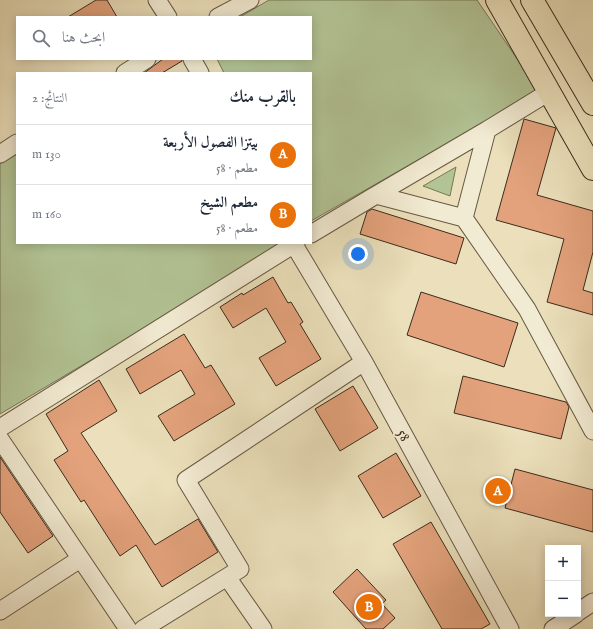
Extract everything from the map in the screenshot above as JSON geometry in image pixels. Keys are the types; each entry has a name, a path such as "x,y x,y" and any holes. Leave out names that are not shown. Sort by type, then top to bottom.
{"main road":[{"path":"497,0 593,169"},
{"path":"532,0 593,104"}],"street":[{"path":"158,0 167,16"},
{"path":"220,16 250,0"},
{"path":"127,72 145,60"},
{"path":"193,60 199,72"},
{"path":"312,233 549,92"},
{"path":"464,218 487,130"},
{"path":"0,154 16,144"},
{"path":"376,195 464,218 527,309 593,431"},
{"path":"0,428 293,244"},
{"name":"58","path":"296,244 364,362 510,629"},
{"path":"143,629 240,569 186,480 364,362"},
{"path":"0,439 128,629"},
{"path":"0,611 80,558"},
{"path":"227,577 263,629"},
{"path":"581,610 593,602"},
{"path":"553,629 571,617"}],"green space":[{"path":"269,0 477,0 539,91 312,220 312,72 224,72 218,60 312,60 312,16 242,16"},
{"path":"16,155 16,244 278,244 280,248 0,414 0,164"},
{"path":"456,167 450,196 423,186"}],"building":[{"path":"96,0 107,0 116,16 70,16"},
{"path":"162,60 182,60 164,72 145,72"},
{"path":"524,119 556,128 537,195 593,211 593,252 583,290 593,293 593,315 547,302 564,239 496,220"},
{"path":"372,209 464,238 456,264 360,234 367,212"},
{"path":"273,277 288,303 291,302 303,322 300,324 321,359 276,386 259,358 286,342 266,308 233,328 220,307 242,293 243,295"},
{"path":"421,292 518,323 504,367 407,335"},
{"path":"184,334 205,368 211,365 235,404 174,441 158,416 195,394 181,370 140,394 126,369"},
{"path":"463,376 566,402 569,407 561,439 454,413"},
{"path":"99,380 117,411 81,433 155,545 198,519 218,552 162,587 136,545 120,556 84,500 81,502 54,460 68,451 46,414"},
{"path":"353,386 378,428 340,451 315,409"},
{"path":"396,453 421,496 383,518 358,476"},
{"path":"0,457 53,536 28,553 0,512"},
{"path":"515,469 593,490 593,532 505,508"},
{"path":"431,522 490,624 481,629 442,629 393,544"},
{"path":"357,569 386,600 382,604 395,618 383,629 366,629 333,592"}],"place":[{"name":"بيتزا الفصول الأربعة","path":"498,491"},
{"name":"مطعم الشيخ","path":"369,607"}]}
